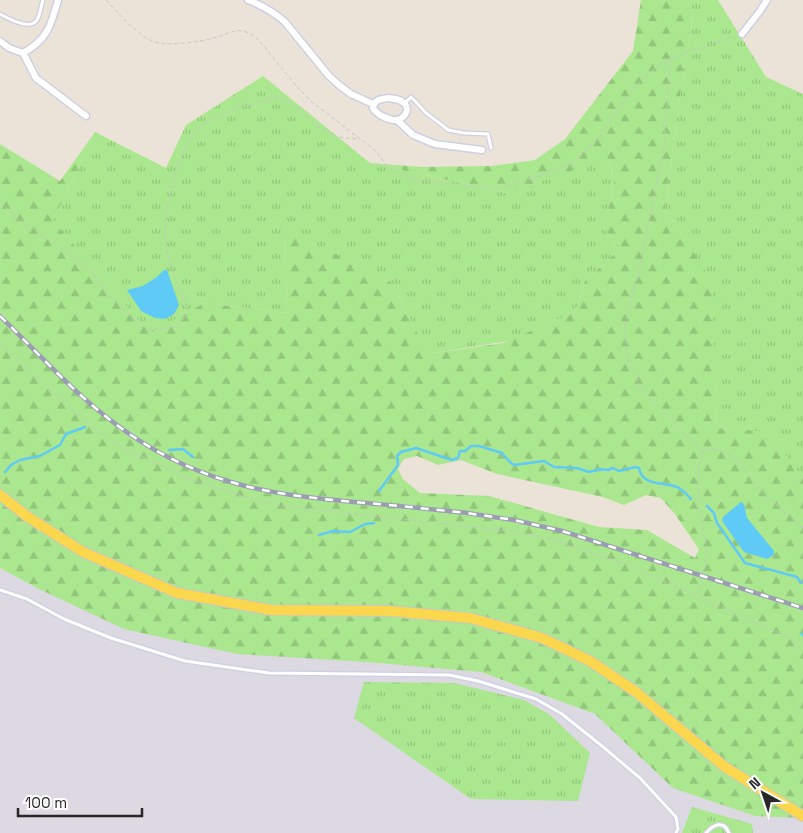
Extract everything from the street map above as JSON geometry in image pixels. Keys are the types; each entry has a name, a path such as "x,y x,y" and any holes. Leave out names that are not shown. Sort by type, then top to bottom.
{"main road":[{"path":"0,495 28,517 83,552 176,592 271,610 389,611 470,618 542,638 590,661 636,692 725,767 803,816"}],"street":[{"path":"23,53 35,46 43,37 52,23 58,0"},
{"path":"248,0 260,4 285,22 329,76 339,85 351,94 373,104"},
{"path":"742,34 767,0"},
{"path":"0,41 9,48 23,53 36,78 86,116"},
{"path":"398,99 405,104 407,108 406,114 397,120 389,119 375,112 373,104 377,100 398,99"},
{"path":"397,120 413,135 435,144 482,150"}],"lane":[{"path":"0,14 19,23 34,22 37,20 43,0"},
{"path":"405,104 410,97 426,114 448,130 488,134 491,148"},
{"path":"0,590 27,599 64,619 111,638 186,661 269,673 449,675 478,681 536,699 562,714 640,778 676,817 678,829 676,833"},
{"path":"706,833 716,825 727,827 729,833"}],"path":[{"path":"670,58 664,148 640,266 624,328 629,366 636,375 640,388 703,452"},
{"path":"0,203 23,222 90,270 109,296 143,326 150,331 164,329 174,327 187,314 187,308 168,258 165,225 167,208 178,167 186,147 199,127 222,115 277,98 292,105 335,136 360,139"},
{"path":"0,344 86,422 118,445 187,478 251,499 285,506 501,530 544,537 631,566 788,637 803,648"},
{"path":"703,452 712,448 732,456 766,496 803,527"},
{"path":"697,595 707,554 698,499 699,466 703,452"}],"shaded area":[{"path":"0,568 39,589 366,662 481,672 595,714 673,788 803,818 803,833 0,833"}],"green space":[{"path":"641,0 687,0 693,16 665,208 712,281 717,428 769,432 803,478 803,818 755,816 673,788 595,714 481,672 366,662 237,654 124,629 39,589 0,568 0,144 60,181 95,132 53,221 150,333 204,303 287,313 285,229 391,282 428,354 503,343 575,312 585,281 621,248 604,228 614,183 609,158 507,193 370,163 422,167 491,166 535,160 565,139 633,51","holes":["417,456 438,465 461,460 497,474 603,497 624,505 646,495 661,498 699,549 695,558 647,530 599,527 489,496 420,493 403,479 398,469 404,459"]},
{"path":"687,0 718,0 766,77 803,94 803,478 769,433 717,428 711,281 665,208 693,16"},
{"path":"263,76 370,163 507,193 609,157 614,183 604,228 621,248 585,281 575,312 508,341 428,354 391,282 285,230 287,313 204,303 150,334 53,221 95,132 166,168 186,125"},
{"path":"364,682 454,683 524,700 550,715 590,753 578,801 471,799 354,718"},
{"path":"692,807 752,824 753,833 682,833"}],"water":[{"path":"164,270 167,270 179,305 174,314 165,319 155,318 141,311 127,290 143,286"},
{"path":"741,502 744,504 747,518 774,551 774,555 767,559 744,552 722,521 723,517"}],"waterway":[{"path":"5,472 11,465 20,460 40,456 60,445 66,434 85,427"},
{"path":"379,491 398,465 397,456 401,452 416,448 452,460 458,458 460,451 465,451 471,446 479,446 502,453 514,465 544,461 554,467 577,468 589,472 613,468 619,471 635,467 639,468 645,479 679,488 691,499"},
{"path":"169,450 183,449 193,457"},
{"path":"707,506 714,513 717,523 745,563 797,577 801,583"},
{"path":"319,535 333,531 350,532 365,524 374,523"}],"railway":[{"path":"0,316 69,384 126,432 169,458 215,477 261,490 292,495 467,513 514,520 562,531 803,608"}]}
